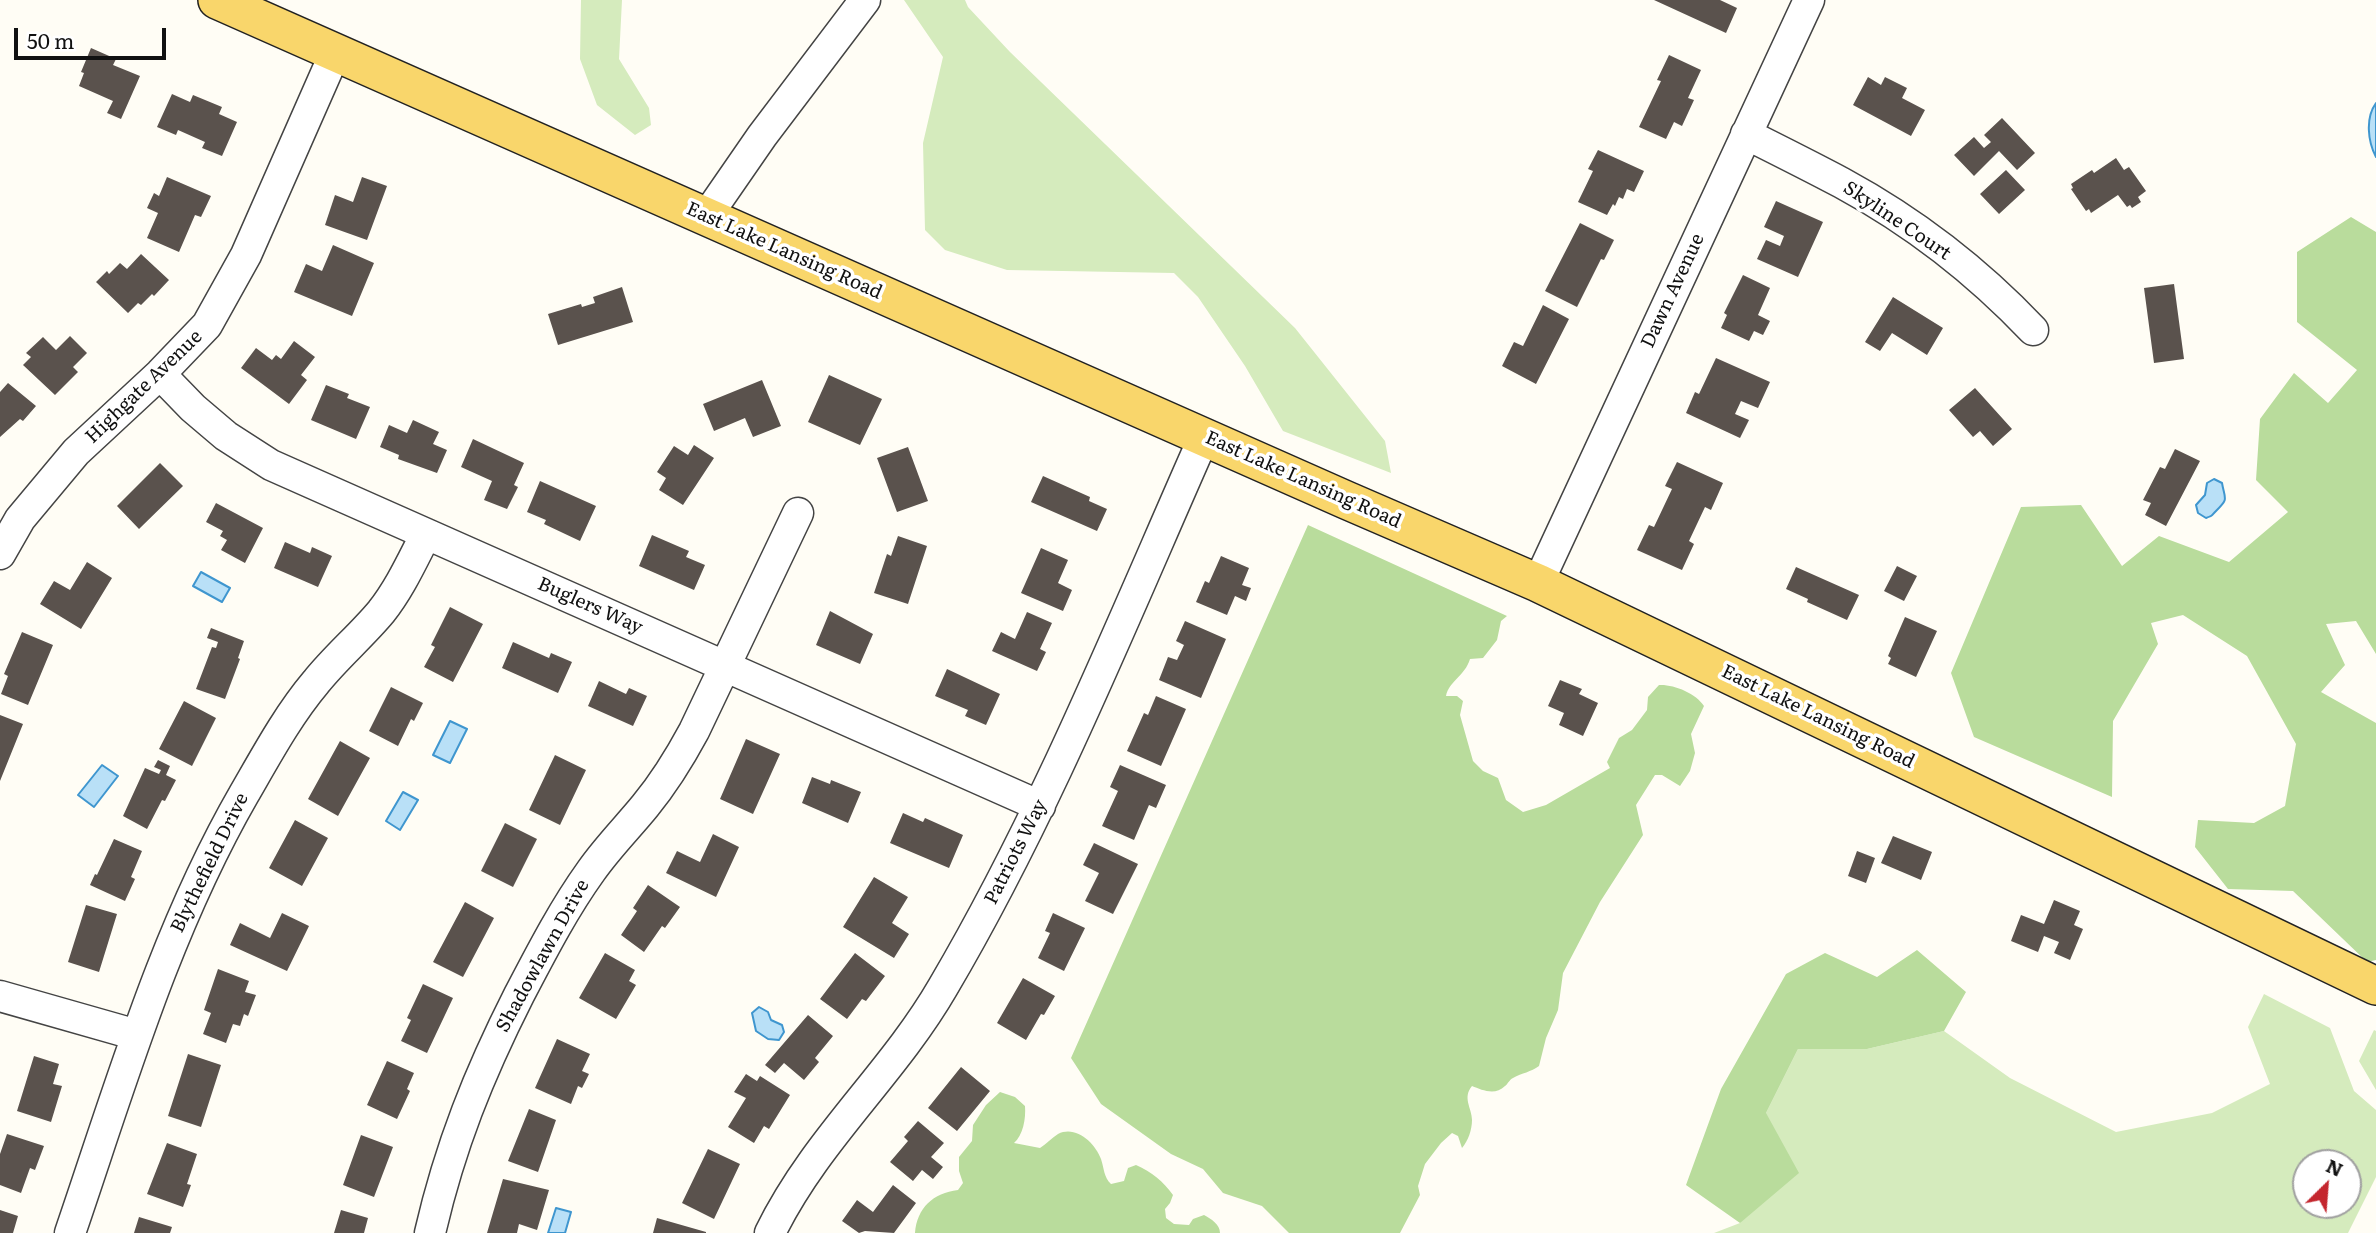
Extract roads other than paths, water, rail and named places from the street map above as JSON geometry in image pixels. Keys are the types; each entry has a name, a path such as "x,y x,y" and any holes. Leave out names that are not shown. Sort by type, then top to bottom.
{"main road":[{"name":"East Lake Lansing Road","path":"217,0 1538,583 2376,986"}],"street":[{"path":"706,216 762,136 865,0"},
{"name":"Dawn Avenue","path":"1538,583 1809,0"},
{"name":"Highgate Avenue","path":"0,554 20,519 76,452 160,374 207,325 246,255 335,53"},
{"name":"Skyline Court","path":"1746,134 1844,184 1913,228 1971,271 2033,330"},
{"name":"Buglers Way","path":"160,374 193,408 226,436 271,465 1040,806"},
{"name":"Patriots Way","path":"770,1233 802,1174 914,1033 980,924 1040,806 1204,437"},
{"name":"Shadowlawn Drive","path":"430,1233 441,1186 463,1116 493,1046 544,947 589,873 620,833 645,807 675,765 798,513"},
{"name":"Blythefield Drive","path":"70,1233 170,946 213,850 245,792 314,684 380,612 402,581 426,534"},
{"path":"0,996 137,1035"}],"water":[{"path":"2376,103 2376,157 2369,130 2370,116"},
{"path":"2214,479 2222,483 2225,498 2223,504 2206,518 2198,513 2196,505 2205,495 2207,483"},
{"path":"201,572 230,588 222,602 193,586"},
{"path":"450,721 467,729 450,763 433,755"},
{"path":"102,765 118,776 94,807 78,795"},
{"path":"403,792 418,800 400,830 386,821"},
{"path":"759,1007 768,1012 771,1020 782,1025 784,1032 779,1040 768,1039 756,1031 752,1013"},
{"path":"556,1208 571,1212 565,1233 548,1233"}]}
